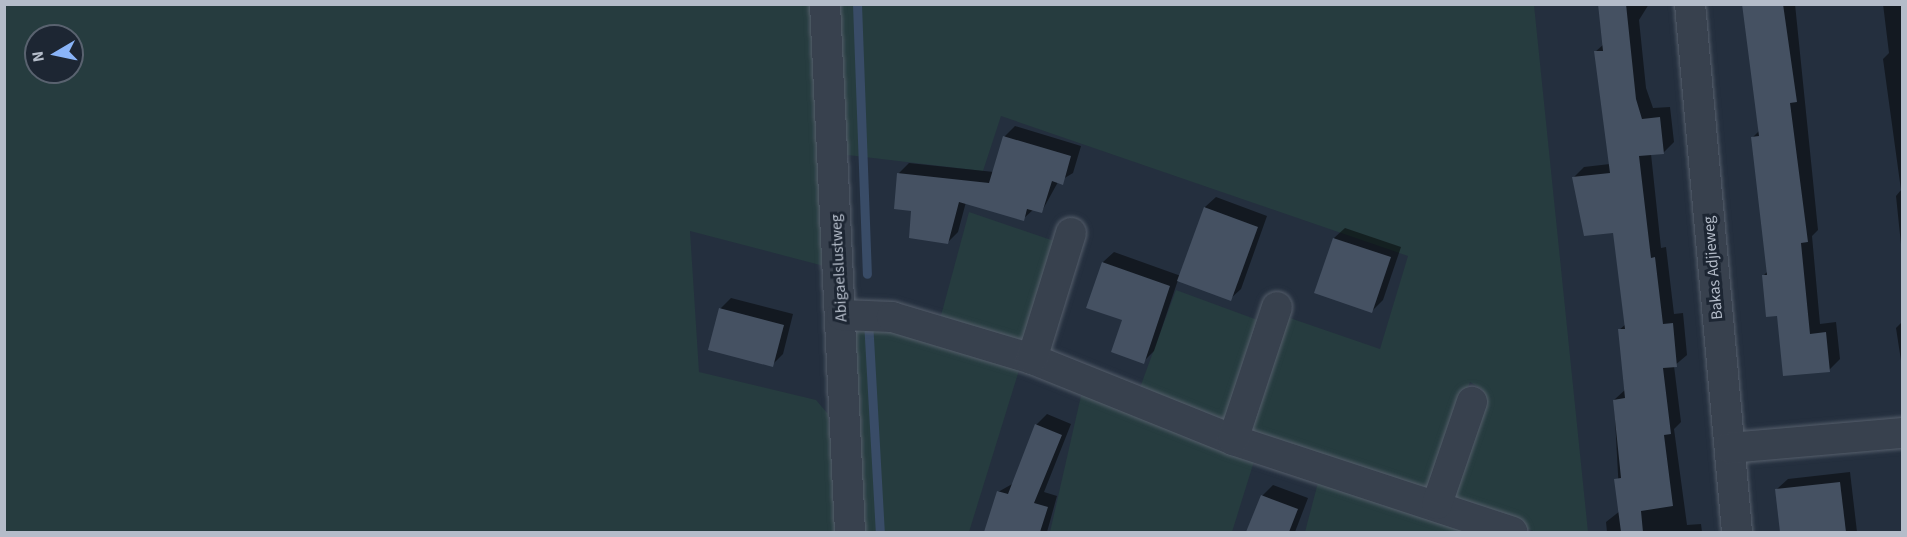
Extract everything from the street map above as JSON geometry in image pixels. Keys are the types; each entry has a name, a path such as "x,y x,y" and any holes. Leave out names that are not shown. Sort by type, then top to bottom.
{"street":[{"name":"Abigaelslustweg","path":"825,4 842,315 850,532"},
{"name":"Bakas Adjieweg","path":"1690,4 1737,532"},
{"path":"1032,359 1071,233"},
{"path":"1233,440 1277,307"},
{"path":"842,315 892,317 1032,359 1233,440 1437,504 1512,532"},
{"path":"1437,504 1472,402"},
{"path":"1730,448 1902,433"}],"green space":[{"path":"4,5 811,5 824,266 690,231 699,372 816,400 828,414 841,532 5,532"},
{"path":"832,5 1534,5 1588,532 1536,532 1449,499 1483,390 1470,382 1430,493 1245,435 1284,316 1380,349 1408,256 1001,116 983,171 839,154"},
{"path":"969,212 1060,243 1023,347 939,323"},
{"path":"1176,290 1263,322 1228,431 1138,393"},
{"path":"858,329 892,330 1020,367 969,532 865,532 852,332"},
{"path":"1083,387 1256,455 1232,532 1050,532"},
{"path":"1320,475 1487,532 1305,532"}],"building":[{"path":"1598,4 1626,4 1636,99 1642,119 1660,117 1664,154 1639,156 1651,258 1655,257 1663,324 1673,323 1677,367 1663,368 1671,434 1664,435 1673,506 1641,511 1643,532 1621,532 1614,479 1621,478 1613,400 1625,398 1618,329 1625,329 1613,233 1584,236 1572,177 1610,173 1594,51 1603,51"},
{"path":"1742,4 1783,4 1797,102 1790,103 1808,242 1801,243 1810,334 1826,332 1830,372 1783,376 1777,316 1766,317 1762,275 1767,275 1751,137 1759,136"},
{"path":"1003,136 1071,156 1063,185 1052,181 1042,213 1027,209 1024,221 959,202 948,244 909,238 911,211 894,209 897,173 989,183"},
{"path":"1204,207 1258,227 1231,301 1177,281"},
{"path":"1333,238 1391,257 1372,313 1314,293"},
{"path":"1102,262 1170,286 1144,364 1111,352 1122,320 1086,308"},
{"path":"719,308 784,325 773,367 708,350"},
{"path":"1035,424 1062,435 1034,503 1048,507 1040,532 984,532 997,491 1008,494"},
{"path":"1840,482 1846,532 1780,532 1775,489"},
{"path":"1261,495 1298,509 1289,532 1246,532"}],"waterway":[{"path":"857,4 867,274"},
{"path":"868,320 880,532"}]}
